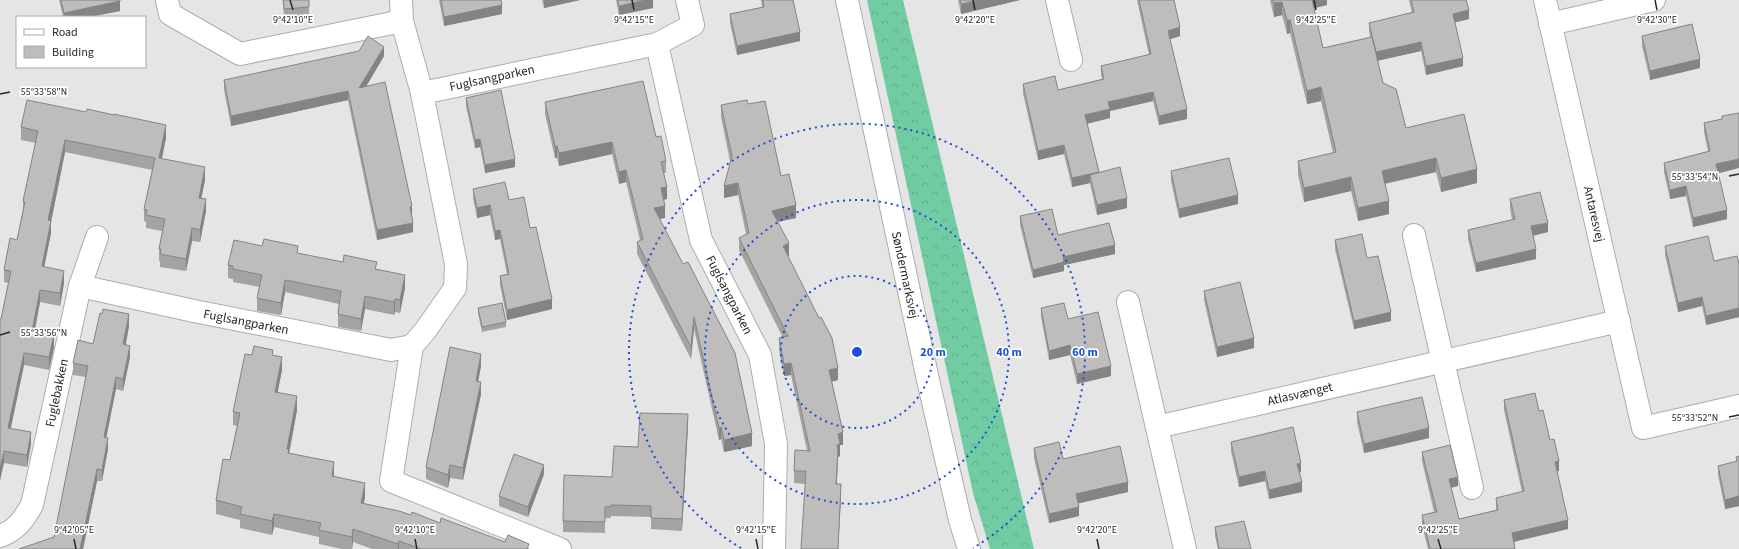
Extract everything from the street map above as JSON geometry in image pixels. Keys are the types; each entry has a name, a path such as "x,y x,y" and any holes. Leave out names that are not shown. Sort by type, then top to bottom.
{"street":[{"path":"167,0 170,14 240,54 402,21"},
{"path":"401,0 402,21 422,93 456,264 455,288 425,331 412,346 391,481 560,549"},
{"name":"Fuglsangparken","path":"422,93 657,44 693,25 687,0"},
{"name":"Søndermarksvej","path":"847,0 928,380 960,520 969,549"},
{"path":"1057,0 1071,60"},
{"name":"Antaresvej","path":"1545,0 1643,428 1739,406"},
{"path":"1550,24 1654,0"},
{"name":"Fuglsangparken","path":"657,44 701,240 760,355 776,444 774,549"},
{"path":"1414,235 1472,488"},
{"name":"Fuglebakken","path":"0,536 8,534 22,522 32,505 80,286 97,237"},
{"name":"Fuglsangparken","path":"80,286 194,311 391,350 412,346"},
{"path":"1128,302 1185,549"},
{"name":"Atlasvænget","path":"1157,427 1619,321"}],"green space":[{"path":"867,0 903,0 1034,549 990,549 973,493"}],"building":[{"path":"61,0 120,0 120,1 64,13"},
{"path":"283,0 309,0 309,7 284,9"},
{"path":"441,0 501,0 502,5 444,17"},
{"path":"618,0 646,0 619,6"},
{"path":"763,0 793,0 800,32 737,46 730,14 764,7"},
{"path":"960,0 980,0 961,4"},
{"path":"1139,0 1174,0 1180,27 1168,31 1187,109 1159,116 1153,92 1108,102 1110,109 1085,115 1099,172 1072,178 1064,145 1038,151 1023,84 1055,76 1058,90 1104,79 1101,66 1151,54"},
{"path":"1273,0 1312,0 1323,48 1372,37 1383,83 1396,89 1406,128 1464,114 1477,169 1441,178 1436,158 1382,171 1389,201 1358,208 1351,177 1304,188 1298,161 1336,152 1321,87 1307,91 1290,20 1287,20 1282,2 1274,3"},
{"path":"1411,0 1466,0 1469,10 1453,14 1463,58 1426,66 1421,42 1376,52 1369,23 1414,12"},
{"path":"1692,24 1700,59 1650,71 1642,36"},
{"path":"368,36 384,47 359,88 385,82 412,206 410,207 413,223 377,230 348,91 231,116 224,80 359,51"},
{"path":"643,81 656,137 661,136 666,161 661,162 667,187 661,188 665,206 654,208 683,264 688,262 735,353 752,433 724,440 721,427 719,428 694,317 691,347 637,242 643,239 626,170 619,172 612,142 559,153 557,146 555,146 545,102"},
{"path":"501,90 515,159 485,165 480,139 475,140 466,98"},
{"path":"27,100 86,112 87,109 166,125 159,158 205,167 199,198 206,199 200,230 192,228 186,259 160,254 161,249 159,249 165,219 146,215 147,210 144,209 155,158 65,140 48,220 51,221 42,266 64,271 60,293 40,290 32,331 54,335 49,357 24,353 8,428 31,432 27,455 4,451 0,469 0,319 11,271 4,270 10,238 17,240 25,202 23,201 38,131 21,127"},
{"path":"747,100 748,104 765,101 781,176 789,174 796,205 772,211 789,243 783,246 819,318 821,317 832,338 838,368 829,370 843,432 838,434 840,444 837,445 836,484 841,484 838,549 801,549 806,471 794,471 795,450 810,451 791,363 784,364 779,338 788,336 739,238 749,233 738,183 724,186 732,156 721,105"},
{"path":"1739,113 1739,159 1716,164 1727,210 1693,218 1686,186 1670,190 1664,163 1710,151 1704,123 1722,119 1722,116"},
{"path":"1229,158 1238,195 1179,209 1171,171"},
{"path":"1120,167 1127,198 1097,205 1090,175"},
{"path":"505,182 509,200 524,197 530,228 536,227 552,299 507,310 500,276 509,274 500,230 495,231 490,205 477,208 473,189"},
{"path":"1540,192 1548,223 1531,226 1536,249 1476,263 1468,230 1515,219 1510,199"},
{"path":"1052,209 1058,235 1109,223 1115,245 1063,257 1064,262 1033,270 1020,216"},
{"path":"1362,234 1367,258 1378,256 1391,312 1354,321 1335,240"},
{"path":"1708,236 1714,261 1737,256 1739,264 1739,308 1706,316 1702,297 1678,303 1665,246"},
{"path":"264,239 298,246 297,253 343,262 344,255 377,262 375,269 405,275 400,300 395,299 394,302 365,296 361,319 338,314 341,291 285,280 281,303 257,298 262,275 233,269 233,266 228,265 234,240 262,246"},
{"path":"1240,282 1254,338 1217,347 1204,291"},
{"path":"502,303 506,322 482,327 478,308"},
{"path":"1064,303 1068,319 1098,312 1111,366 1077,374 1070,345 1049,351 1041,308"},
{"path":"103,309 129,314 123,344 130,346 123,379 116,377 104,437 108,438 102,470 97,469 80,549 19,549 54,537 88,366 73,363 78,340 93,344 100,313 102,314"},
{"path":"254,346 273,350 272,355 282,357 275,392 297,396 287,449 289,449 288,453 334,462 332,476 365,483 361,503 411,515 412,512 440,523 441,518 505,542 508,535 529,544 527,549 421,549 399,541 398,544 353,529 352,537 319,530 321,523 274,514 272,521 240,514 242,507 216,500 223,459 230,460 240,413 233,412 245,354 252,355"},
{"path":"450,347 481,354 476,381 481,382 463,468 450,465 448,475 426,467"},
{"path":"1535,393 1539,411 1543,410 1550,440 1554,439 1559,461 1555,462 1568,520 1512,533 1515,549 1430,549 1422,515 1437,512 1422,452 1450,445 1458,477 1449,479 1459,519 1498,510 1496,498 1524,491 1504,400"},
{"path":"1422,397 1429,428 1364,444 1357,412"},
{"path":"640,413 688,414 682,519 651,518 651,506 611,505 611,507 605,507 605,522 563,521 564,475 612,477 614,446 638,447"},
{"path":"1293,427 1301,463 1297,464 1302,482 1269,490 1265,471 1239,477 1231,442"},
{"path":"1059,442 1063,459 1120,446 1128,482 1076,494 1079,507 1049,514 1034,448"},
{"path":"514,454 544,465 528,507 499,496"},
{"path":"1739,456 1739,496 1725,500 1718,466 1737,461 1736,457"},
{"path":"1244,521 1251,549 1219,549 1215,527"}]}
